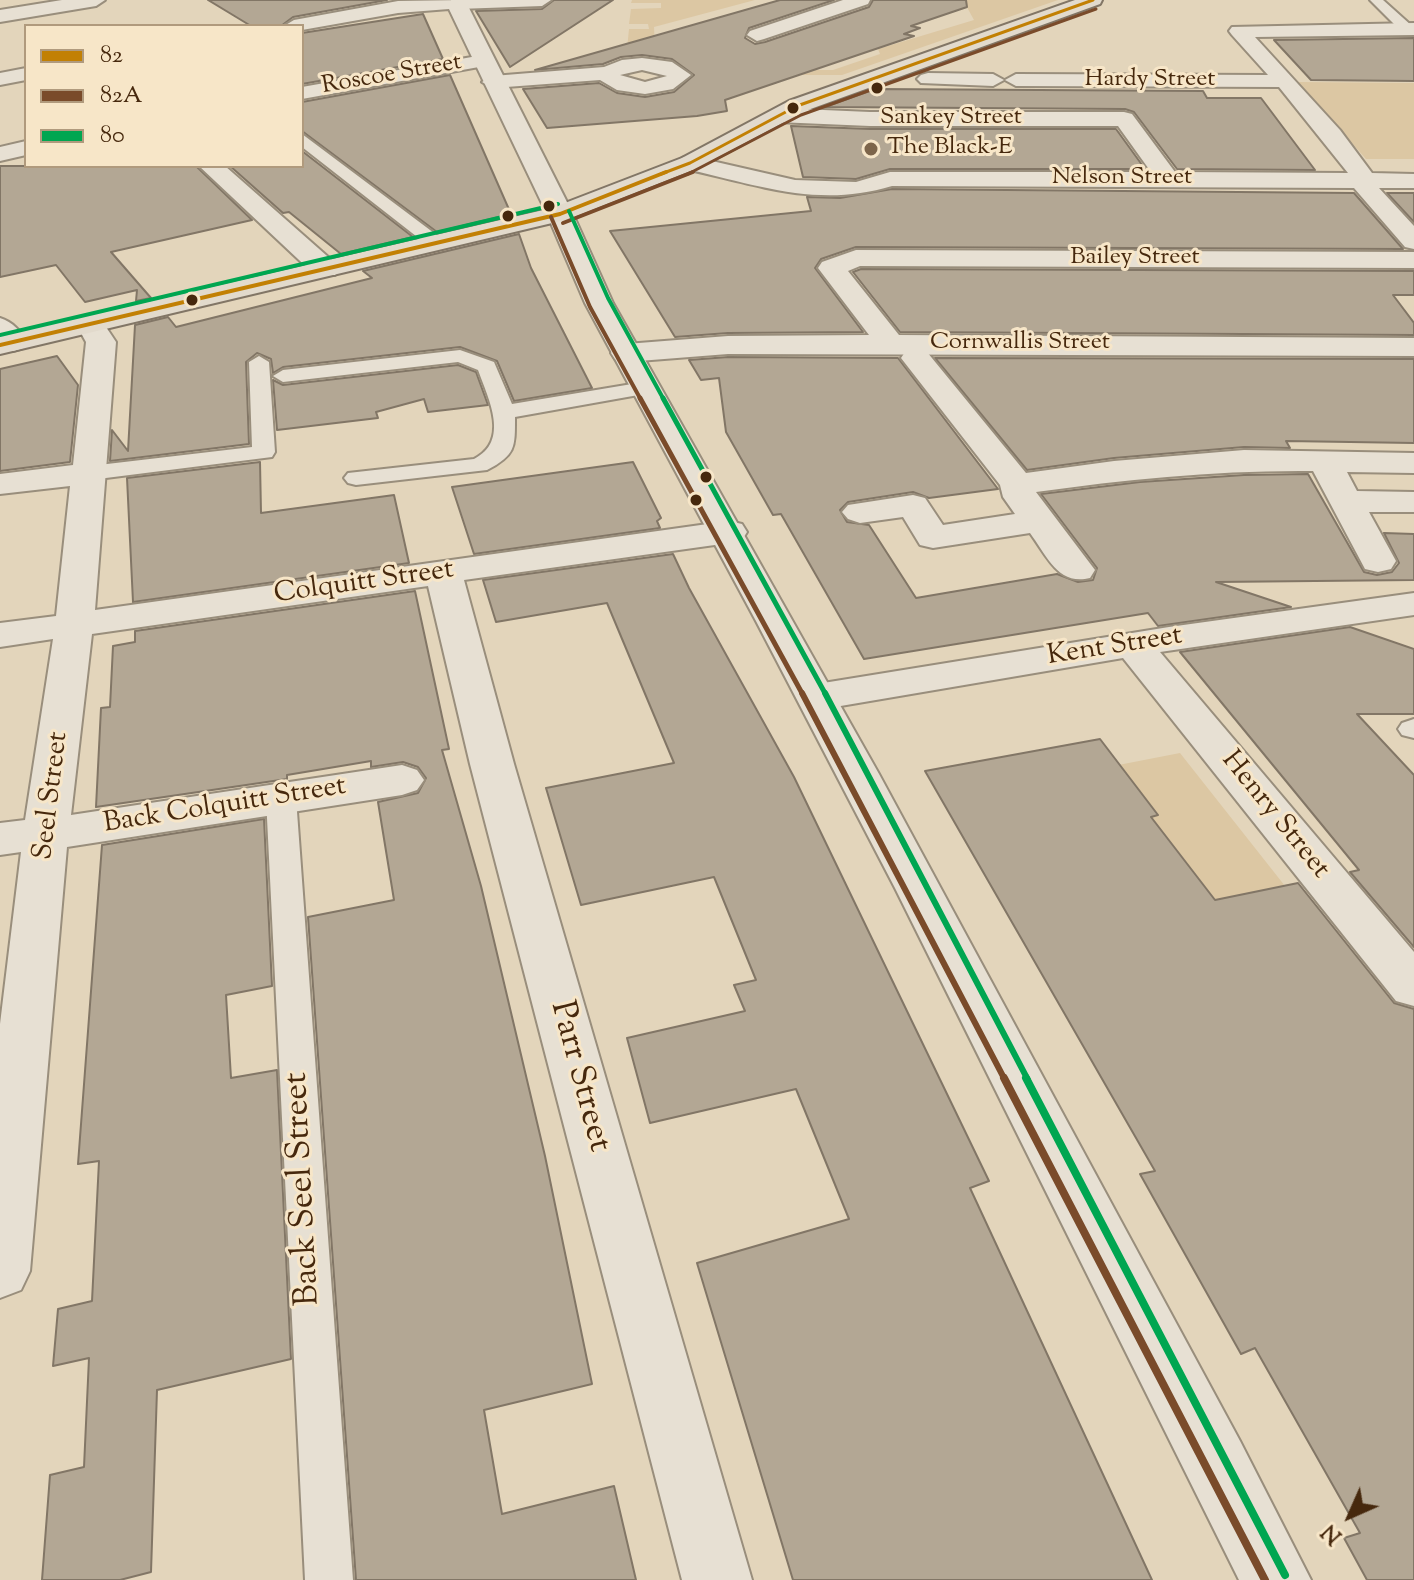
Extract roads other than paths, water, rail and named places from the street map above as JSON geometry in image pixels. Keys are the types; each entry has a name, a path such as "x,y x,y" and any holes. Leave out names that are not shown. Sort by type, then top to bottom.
{"main road":[{"path":"4,338 90,324 560,214 690,163 777,115 1093,0"}],"street":[{"path":"0,16 31,5 96,0"},
{"path":"304,24 398,7 542,0"},
{"path":"456,2 560,214 598,302 729,532 817,697 1067,1170 1276,1580"},
{"path":"31,5 53,24"},
{"path":"785,43 757,35 794,23 822,23 855,9 881,11"},
{"path":"1411,29 1239,31 1366,181 1367,190 1414,241"},
{"name":"Roscoe Street","path":"304,93 488,71 608,73"},
{"path":"0,79 24,74"},
{"path":"928,79 993,80"},
{"name":"Hardy Street","path":"1016,80 1283,81"},
{"name":"Sankey Street","path":"777,115 1124,125 1168,179"},
{"path":"0,154 24,148"},
{"name":"Nelson Street","path":"690,163 795,187 857,189 890,179 1414,181"},
{"path":"213,168 325,269"},
{"name":"Bailey Street","path":"904,351 832,268 856,258 1414,260"},
{"name":"Seel Street","path":"0,1271 46,831 74,625 90,473 101,342 90,324"},
{"name":"Cornwallis Street","path":"635,371 728,345 904,351 1414,347"},
{"path":"904,351 1017,484 1020,497 1077,570"},
{"path":"1017,484 1114,471 1244,460 1414,463"},
{"path":"1324,461 1378,561"},
{"path":"0,484 90,473"},
{"path":"1346,501 1414,502"},
{"path":"860,512 913,505 933,537 1039,521"},
{"name":"Colquitt Street","path":"0,635 729,532"},
{"name":"Parr Street","path":"444,573 492,764 717,1580"},
{"name":"Kent Street","path":"817,697 1414,605"},
{"name":"Henry Street","path":"1134,646 1414,987"},
{"name":"Back Colquitt Street","path":"0,839 46,831 100,827 402,780"}],"lane":[{"path":"1376,0 1411,29"},
{"path":"304,141 436,243"},
{"path":"283,376 460,356 487,366 504,412 504,446 495,457 479,465 356,478"},
{"path":"90,473 264,452 259,362"},
{"path":"504,412 635,371"},
{"name":"Back Seel Street","path":"281,798 329,1580"}],"place":[{"name":"The Black-E","path":"871,149"}]}
